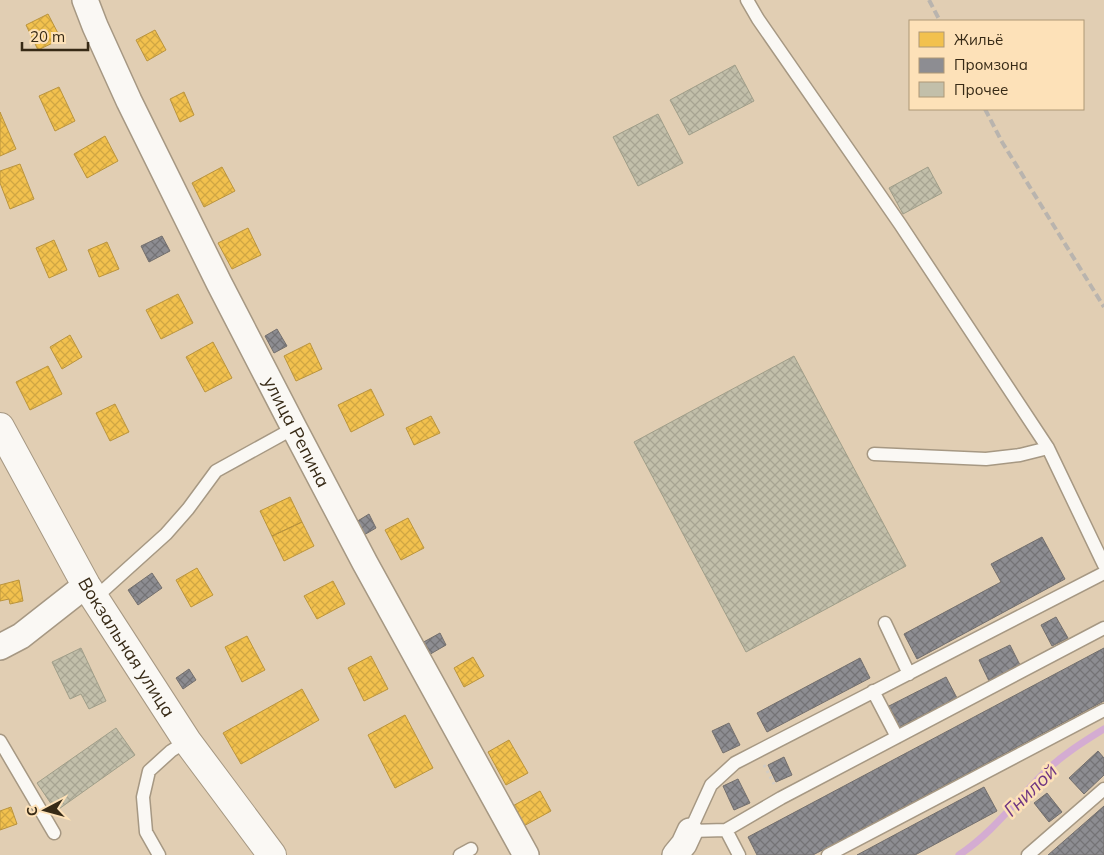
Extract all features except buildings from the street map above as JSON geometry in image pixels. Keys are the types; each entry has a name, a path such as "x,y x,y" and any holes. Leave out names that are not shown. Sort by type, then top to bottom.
{"main road":[{"name":"Вокзальная улица","path":"0,427 91,592 187,740 272,855"}],"street":[{"name":"улица Репина","path":"85,0 95,26 134,109 215,274 294,428 365,562 526,855"},
{"path":"0,647 91,592"},
{"path":"675,855 684,844 690,831"}],"lane":[{"path":"747,0 758,19 900,224 1048,448 1104,566"},
{"path":"91,592 166,534 188,509 216,470 294,428"},
{"path":"874,454 986,459 1020,455 1048,448"},
{"path":"1104,573 734,763 711,786 690,831 726,830 781,798 1104,628"},
{"path":"885,623 909,674"},
{"path":"873,692 897,738"},
{"path":"828,855 1104,710"},
{"path":"159,855 146,832 143,797 149,771 187,740"},
{"path":"0,741 54,832"},
{"path":"1028,855 1104,789"},
{"path":"726,830 739,855"}],"path":[{"path":"757,751 781,798"}],"waterway":[{"name":"Гнилой","path":"959,855 982,837 1056,762 1104,729"}],"railway":[{"path":"929,0 939,20"},
{"path":"986,110 1002,142 1104,307"}]}
